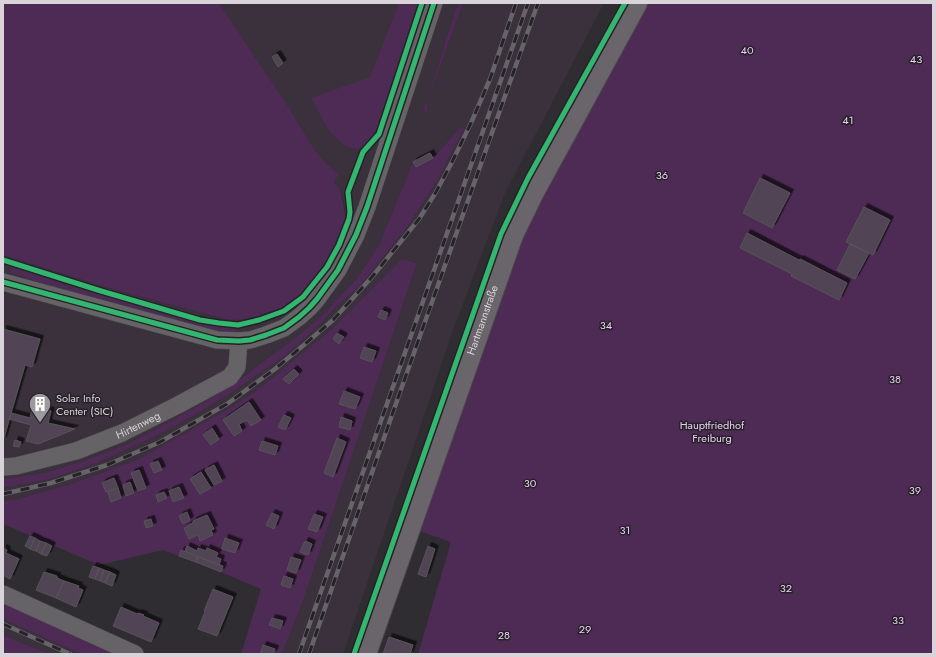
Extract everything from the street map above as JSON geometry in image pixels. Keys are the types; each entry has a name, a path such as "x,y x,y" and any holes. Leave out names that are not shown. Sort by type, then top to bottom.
{"street":[{"path":"3,282 217,340 239,341 266,335 290,324 317,299 338,270 356,235 367,207 434,3"},
{"name":"Hartmannstraße","path":"365,654 512,235 533,192 636,3"},
{"name":"Hirtenweg","path":"3,467 16,466 76,451 122,433 178,405 230,377 237,367 239,341"},
{"path":"3,594 135,654"}],"shaded area":[{"path":"219,3 460,3 458,8 456,8 428,98 423,109 427,115 427,103 463,3 604,3 505,193 453,330 343,654 282,654 303,601 417,263 402,259 332,329 284,369 260,388 196,428 139,459 77,482 17,499 3,501 3,488 50,479 97,463 156,436 226,396 285,356 359,287 406,229 436,183 461,126 433,158 416,167 413,163 379,245 357,278 321,317 286,345 237,382 196,407 125,445 83,461 44,473 3,479 3,255 102,286 223,319 269,315 287,306 299,297 317,275 333,251 346,219 344,203 339,187 334,182 338,175 314,149 288,106","holes":["13,266 59,283 11,269","70,286 216,325 235,327 235,334"]},
{"path":"3,619 81,654 49,654 3,635"}],"green space":[{"path":"3,3 219,3 288,106 314,149 339,175 334,182 339,187 346,219 333,251 317,275 299,297 287,306 269,315 240,320 224,319 102,286 3,255"},
{"path":"399,3 418,3 377,130 367,145 360,149 354,149 345,145 332,134 327,128 311,98 370,77"},
{"path":"460,3 463,3 427,103 427,116 423,109 428,98 456,8 458,8"},
{"name":"Hauptfriedhof Freiburg","path":"644,3 933,3 933,654 418,654 451,542 413,529 517,238"},
{"path":"461,126 464,128 436,183 406,229 359,287 285,356 226,396 156,436 97,463 50,479 3,488 3,479 44,473 83,461 125,445 196,407 237,382 286,345 321,317 357,278 379,245 413,162 416,167 433,158"},
{"path":"402,259 417,263 303,601 282,654 241,654 261,589 163,550 99,565 3,524 3,501 17,499 77,482 139,459 230,408 260,388 332,329"},
{"path":"13,266 62,284 216,325 235,327 237,330 235,334 218,333 58,289 11,273 10,269"},
{"path":"3,602 121,654 81,654 3,619"},
{"path":"3,635 49,654 3,654"}],"building":[{"path":"277,54 283,63 278,67 272,57"},
{"path":"430,153 433,158 416,167 413,162"},
{"path":"760,178 790,193 772,228 743,213"},
{"path":"864,207 890,220 873,255 846,242"},
{"path":"747,233 847,283 839,300 740,248"},
{"path":"850,244 869,253 855,279 837,270"},
{"path":"381,310 388,313 385,320 378,317"},
{"path":"3,329 40,339 32,367 25,365 3,441"},
{"path":"337,333 344,337 339,344 333,339"},
{"path":"364,347 376,351 372,362 360,358"},
{"path":"294,369 299,374 289,384 283,379"},
{"path":"344,391 360,397 355,409 339,404"},
{"path":"249,402 261,420 251,426 247,420 239,424 242,431 234,436 223,420"},
{"name":"Solar Info Center (SIC)","path":"33,406 51,411 48,423 75,429 38,444 26,441 31,425 9,419 11,413 30,418"},
{"path":"284,415 291,418 285,430 278,427"},
{"path":"341,417 352,421 350,430 339,427"},
{"path":"212,428 219,439 211,445 203,435"},
{"path":"337,438 346,442 333,477 324,473"},
{"path":"15,440 21,442 19,447 13,446"},
{"path":"262,441 278,446 275,455 259,450"},
{"path":"158,461 162,470 154,473 150,464"},
{"path":"214,465 222,481 214,485 205,470"},
{"path":"139,470 146,488 138,491 131,473"},
{"path":"201,472 211,488 200,494 190,479"},
{"path":"114,478 118,488 106,492 102,483"},
{"path":"130,482 134,493 126,496 123,485"},
{"path":"179,487 184,498 173,502 169,491"},
{"path":"118,488 121,498 111,502 108,492"},
{"path":"164,492 167,498 158,502 156,495"},
{"path":"187,512 190,520 183,524 179,516"},
{"path":"272,513 279,516 274,529 266,525"},
{"path":"314,514 323,517 317,532 308,529"},
{"path":"207,515 214,529 211,530 213,535 200,541 198,535 189,539 184,528 193,523 193,521"},
{"path":"151,519 153,526 146,528 144,521"},
{"path":"30,536 35,538 30,549 25,546"},
{"path":"35,538 40,541 36,551 30,549"},
{"path":"225,538 239,543 235,553 222,549"},
{"path":"40,541 46,543 41,554 36,551"},
{"path":"305,541 312,544 308,555 300,552"},
{"path":"46,543 52,546 47,556 41,554"},
{"path":"187,546 197,551 198,548 206,551 207,548 218,553 216,557 221,559 219,565 185,551"},
{"path":"428,546 435,549 426,577 418,574"},
{"path":"3,548 7,550 6,553 19,559 10,579 3,575"},
{"path":"181,550 198,557 196,562 179,556"},
{"path":"198,557 223,566 221,572 196,562"},
{"path":"291,557 301,560 296,573 287,570"},
{"path":"93,566 99,568 95,579 89,577"},
{"path":"99,568 104,570 100,581 95,579"},
{"path":"104,570 110,572 105,583 100,581"},
{"path":"44,572 57,576 57,578 64,581 56,598 36,590"},
{"path":"110,572 116,575 112,586 105,583"},
{"path":"284,576 293,579 290,588 281,585"},
{"path":"64,581 79,586 78,588 83,590 76,607 56,598"},
{"path":"213,589 233,597 217,636 198,629"},
{"path":"121,607 137,614 144,615 143,616 159,623 151,642 113,626"},
{"path":"272,618 283,621 280,629 269,625"},
{"path":"389,637 413,645 410,654 383,654"},
{"path":"263,645 275,649 273,654 260,654"}],"railway":[{"path":"3,494 51,483 107,465 160,442 227,404 275,369 333,320 372,277 419,219 436,192 471,123 490,79 516,3"},
{"path":"299,654 528,3"},
{"path":"309,654 538,3"},
{"path":"3,624 70,654"}],"cycle path":[{"path":"3,260 200,320 238,325 259,320 284,311 303,297 327,267 339,245 349,219 350,212 348,192 363,152 379,134 422,3"},
{"path":"3,282 217,340 250,340 284,328 299,317 317,299 338,270 356,235 367,207 434,3"},
{"path":"354,654 501,234 528,178 625,3"}],"place":[{"name":"Solar Info Center (SIC)","path":"40,424"}],"park label":[{"name":"40","path":"747,50"},
{"name":"43","path":"916,59"},
{"name":"41","path":"848,120"},
{"name":"36","path":"662,175"},
{"name":"34","path":"606,325"},
{"name":"38","path":"895,379"},
{"name":"30","path":"530,483"},
{"name":"39","path":"915,490"},
{"name":"31","path":"625,530"},
{"name":"32","path":"786,588"},
{"name":"33","path":"898,620"},
{"name":"29","path":"585,629"},
{"name":"28","path":"504,635"}]}
